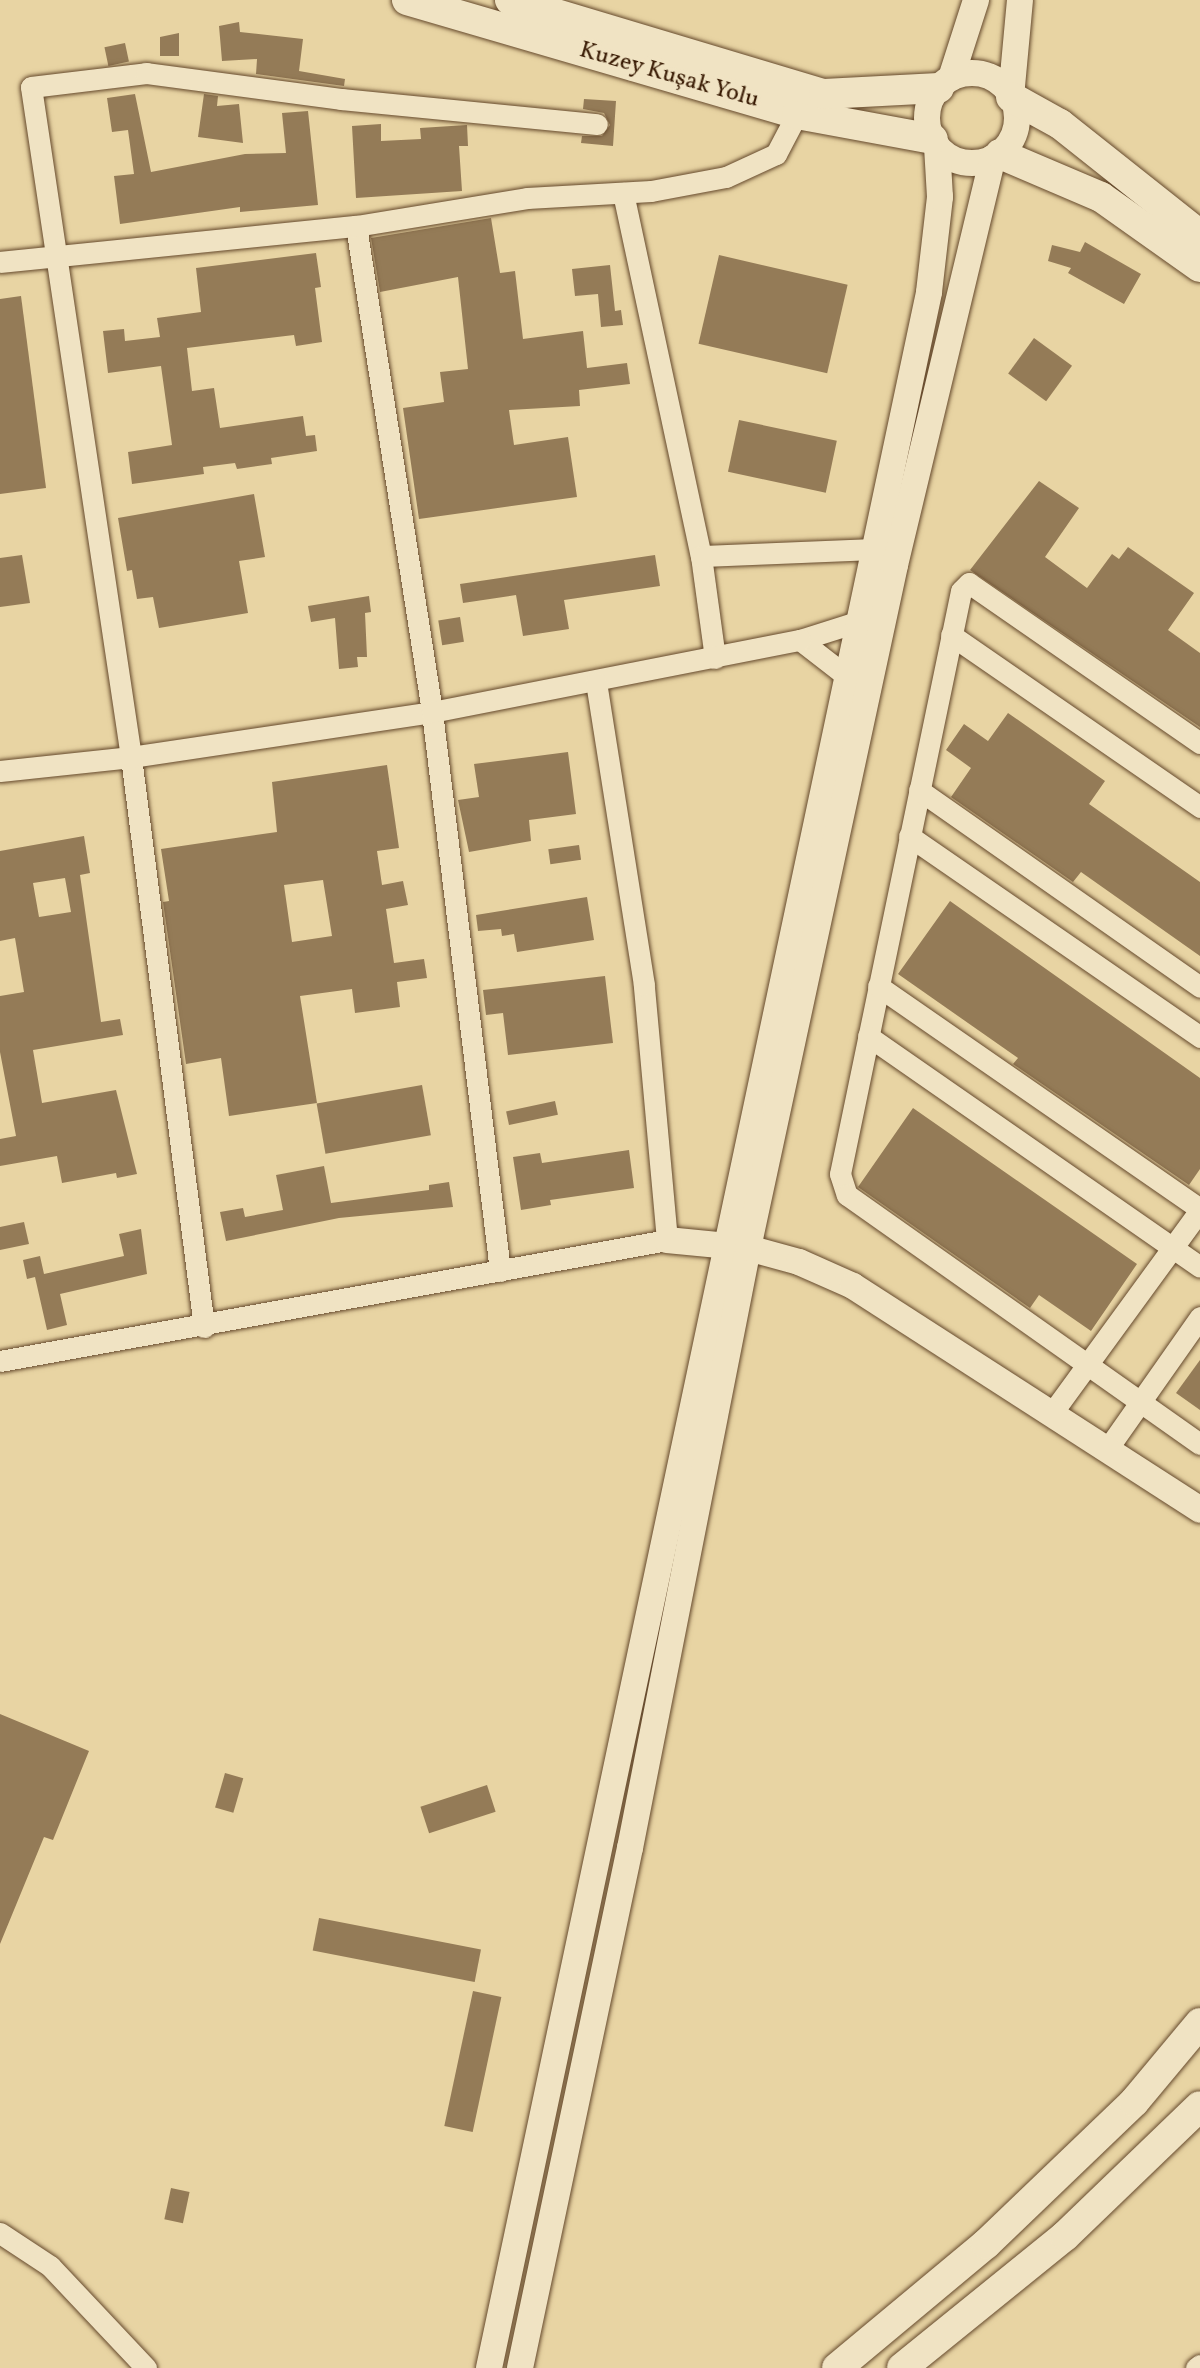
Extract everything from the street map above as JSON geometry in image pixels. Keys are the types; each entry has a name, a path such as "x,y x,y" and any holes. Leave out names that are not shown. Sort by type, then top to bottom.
{"main road":[{"name":"Kuzey Kuşak Yolu","path":"407,0 797,114 935,142"},
{"name":"Kuzey Kuşak Yolu","path":"510,0 824,94 945,83"},
{"path":"1011,97 1060,124 1200,235"},
{"path":"997,156 1101,197 1200,267"},
{"path":"837,2368 986,2244 1134,2102 1200,2023"},
{"path":"902,2368 1065,2236 1200,2106"}],"street":[{"path":"872,617 876,549 933,268 940,197 935,142 927,116 945,83 976,0"},
{"path":"489,2368 738,1247 872,617 997,156 1016,130 1011,97 1020,0"},
{"path":"204,1327 131,757 31,87 146,74 341,99 597,124"},
{"path":"945,83 981,74 996,80 1011,97"},
{"path":"0,262 356,226 527,198 623,193 726,177 776,154 797,114"},
{"path":"935,142 960,162 997,156"},
{"path":"623,193 701,556 715,658"},
{"path":"356,226 432,712 500,1271"},
{"path":"701,556 876,549"},
{"path":"1200,743 969,583 961,591 840,1174 847,1195 1200,1444"},
{"path":"0,771 131,757 432,712 596,683 800,640 872,617"},
{"path":"951,635 1200,807"},
{"path":"800,640 859,678"},
{"path":"596,683 644,985 667,1240"},
{"path":"919,790 1200,987"},
{"path":"909,835 1200,1037"},
{"path":"878,986 1200,1209 1052,1413"},
{"path":"868,1036 1200,1267"},
{"path":"0,1361 204,1327 667,1240 738,1247 799,1262 853,1286 1108,1448 1200,1510"},
{"path":"520,2368 630,1847 738,1247"},
{"path":"1108,1448 1200,1317"},
{"path":"0,2233 50,2266 146,2368"}],"building":[{"path":"239,22 240,32 303,39 299,71 345,79 344,86 256,74 257,59 222,61 219,26"},
{"path":"179,33 179,56 160,56 160,37"},
{"path":"125,43 129,62 108,66 104,47"},
{"path":"135,94 151,172 245,154 286,153 282,113 308,111 318,205 240,212 240,207 120,224 114,176 134,174 128,130 112,132 107,98"},
{"path":"204,94 218,96 217,106 239,104 243,143 198,137"},
{"path":"584,99 616,101 613,146 581,143 582,136 602,136 610,125 604,113 583,109"},
{"path":"381,124 381,141 421,139 420,128 467,125 468,146 459,146 462,191 356,198 352,126"},
{"path":"491,218 500,273 515,271 523,339 583,331 587,368 627,363 630,384 579,390 580,406 509,410 514,445 568,437 577,497 419,519 403,408 444,402 440,372 468,369 458,277 380,292 371,238"},
{"path":"1085,242 1141,274 1124,304 1068,273 1071,268 1048,261 1052,245 1080,252"},
{"path":"316,253 321,287 315,288 322,342 296,346 294,335 187,348 192,391 214,388 220,428 303,416 306,436 315,435 317,451 271,458 272,464 237,469 235,463 203,467 204,474 132,484 128,452 172,445 161,366 108,373 103,331 124,329 125,341 160,337 157,318 201,312 196,268"},
{"path":"719,255 848,285 827,373 699,344"},
{"path":"610,265 615,311 621,310 623,325 601,327 598,294 575,296 572,269"},
{"path":"21,296 46,488 0,494 0,299"},
{"path":"1034,338 1072,366 1046,401 1008,374"},
{"path":"739,420 837,441 826,493 728,472"},
{"path":"1039,481 1079,508 1045,557 1087,588 1112,554 1119,559 1128,547 1194,593 1168,630 1200,653 1200,727 970,570"},
{"path":"254,494 265,557 239,561 248,613 159,628 153,597 137,599 132,570 127,571 118,518"},
{"path":"22,555 30,603 0,607 0,558"},
{"path":"655,555 660,586 564,600 569,629 523,636 516,595 463,603 460,584"},
{"path":"369,596 371,612 365,613 367,657 357,657 358,667 339,669 335,618 311,622 308,606"},
{"path":"460,617 464,642 442,645 438,620"},
{"path":"1008,713 1105,781 1089,804 1200,882 1200,956 1081,872 1073,882 951,797 971,768 946,750 964,724 988,741"},
{"path":"568,752 576,814 529,820 531,841 469,852 458,800 479,797 474,764"},
{"path":"387,765 399,848 377,851 382,885 403,881 408,905 386,909 394,963 424,959 427,978 397,982 400,1007 355,1013 352,989 300,996 317,1103 229,1116 221,1058 186,1064 163,902 169,901 161,849 277,832 272,782","holes":["323,880 332,936 292,942 284,885"]},
{"path":"84,836 90,873 80,875 101,1022 120,1019 123,1035 33,1050 42,1103 116,1090 137,1174 117,1178 116,1173 62,1183 57,1156 0,1166 0,1139 16,1136 0,1052 0,996 24,992 15,938 0,941 0,851","holes":["65,878 71,912 39,917 33,883"]},
{"path":"579,845 581,860 550,864 548,849"},
{"path":"587,897 594,940 517,952 514,934 502,936 501,929 478,931 476,915"},
{"path":"950,901 1200,1078 1200,1169 1189,1185 1013,1064 1018,1058 898,974"},
{"path":"605,976 613,1043 508,1055 503,1013 486,1015 483,990"},
{"path":"422,1085 431,1135 325,1154 317,1104"},
{"path":"555,1101 558,1115 509,1125 506,1111"},
{"path":"913,1108 1137,1264 1091,1331 1039,1295 1030,1308 858,1187"},
{"path":"629,1150 634,1188 550,1200 551,1205 521,1210 513,1157 540,1153 542,1163"},
{"path":"324,1166 331,1203 429,1190 429,1185 449,1182 453,1207 339,1218 226,1241 220,1212 243,1208 245,1217 283,1210 276,1175"},
{"path":"24,1222 29,1244 0,1250 0,1227"},
{"path":"141,1229 147,1274 60,1294 67,1325 47,1330 35,1277 27,1279 23,1260 40,1256 44,1274 124,1256 119,1234"},
{"path":"1200,1360 1200,1410 1176,1393"},
{"path":"0,1714 89,1751 53,1840 44,1837 0,1944"},
{"path":"225,1773 243,1778 233,1813 215,1808"},
{"path":"487,1785 496,1812 429,1833 420,1807"},
{"path":"319,1918 481,1949 475,1982 313,1950"},
{"path":"473,1991 501,1997 473,2132 444,2126"},
{"path":"171,2188 190,2192 183,2223 164,2219"}]}
